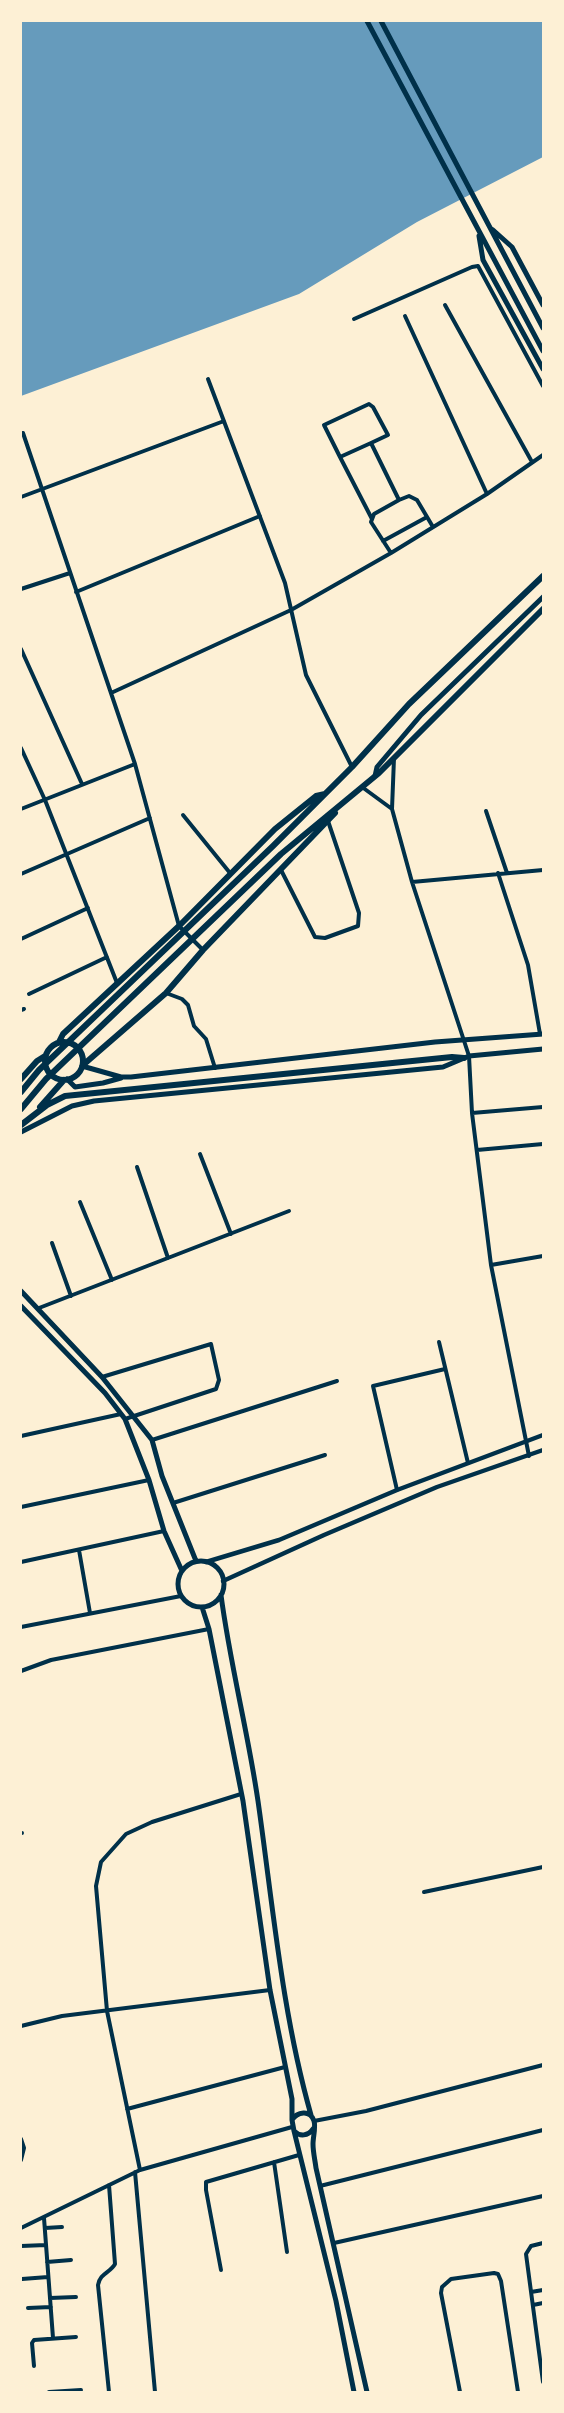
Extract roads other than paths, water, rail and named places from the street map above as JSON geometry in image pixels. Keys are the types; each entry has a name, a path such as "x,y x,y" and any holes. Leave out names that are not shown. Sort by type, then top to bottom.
{"main road":[{"path":"367,21 543,351"},
{"path":"381,21 543,328"},
{"path":"489,225 512,247 543,305"},
{"path":"478,229 483,260 543,369"},
{"path":"21,1092 39,1070 352,768 409,704 543,576"},
{"path":"375,776 377,767 421,714 543,597"},
{"path":"21,1109 46,1079 281,854 394,758 543,609"},
{"path":"326,794 316,796 275,829 178,926 63,1034 59,1042 49,1048 45,1056 45,1066 48,1071 57,1079 65,1080 76,1076 82,1066 165,993 203,950 352,795"},
{"path":"65,1080 75,1087 124,1077 542,1034"},
{"path":"59,1042 72,1043 77,1047 83,1058 82,1066"},
{"path":"21,1125 47,1104 65,1096 543,1049"},
{"path":"21,1079 37,1061 45,1056"},
{"path":"21,1131 72,1107 94,1101 443,1067 467,1057"},
{"path":"82,1066 124,1077"},
{"path":"21,1131 65,1080"},
{"path":"21,1291 102,1377 152,1440 172,1503 196,1562"},
{"path":"21,1306 105,1393 123,1416 149,1480 164,1531 182,1571"},
{"path":"221,1594 213,1603 202,1607 190,1604 181,1596 178,1583 182,1571 196,1562 206,1562 218,1569 224,1581 221,1594 226,1631 257,1798 284,1991 310,2115 314,2121 313,2147 320,2186 367,2392"},
{"path":"202,1607 209,1629 241,1794 270,1990 292,2099 293,2129 336,2301 354,2392"},
{"path":"292,2120 300,2113 310,2115"},
{"path":"293,2129 304,2135 313,2129"}],"street":[{"path":"354,319 478,266 543,386"},
{"path":"445,305 532,462"},
{"path":"405,316 487,494"},
{"path":"208,379 285,583 306,675 352,768"},
{"path":"340,457 388,435 373,407 365,404 324,425 340,457 372,519 373,527 391,553"},
{"path":"21,497 224,421"},
{"path":"23,433 135,764 178,926 203,950"},
{"path":"370,443 399,500"},
{"path":"111,693 291,610 391,553 487,494 543,455"},
{"path":"372,519 374,514 409,496 413,497 433,527"},
{"path":"76,592 260,516"},
{"path":"383,541 427,517"},
{"path":"21,589 70,573"},
{"path":"21,649 82,784"},
{"path":"21,748 67,854 117,984"},
{"path":"394,758 392,809 412,882 465,1041 491,1265 529,1455"},
{"path":"21,809 135,764"},
{"path":"362,787 392,809"},
{"path":"486,811 507,873"},
{"path":"183,815 230,873"},
{"path":"21,874 150,818"},
{"path":"281,870 312,933 317,938 325,938 358,926 359,913 328,821"},
{"path":"412,882 543,870"},
{"path":"498,873 528,965 542,1034"},
{"path":"21,939 88,908"},
{"path":"29,994 107,957"},
{"path":"165,993 182,999 188,1005 194,1026 206,1039 215,1069"},
{"path":"472,1113 543,1107"},
{"path":"477,1150 543,1144"},
{"path":"200,1154 231,1234"},
{"path":"137,1167 168,1258"},
{"path":"80,1202 112,1280"},
{"path":"39,1308 289,1211"},
{"path":"52,1243 71,1296"},
{"path":"491,1265 543,1256"},
{"path":"439,1342 468,1463"},
{"path":"21,1436 133,1415 216,1389 219,1380 211,1344 102,1377"},
{"path":"397,1490 373,1386 446,1370"},
{"path":"152,1440 337,1382"},
{"path":"206,1562 279,1540 397,1490 543,1435"},
{"path":"224,1581 437,1487 543,1450"},
{"path":"172,1503 325,1455"},
{"path":"21,1507 149,1480"},
{"path":"21,1562 164,1531"},
{"path":"79,1550 90,1613"},
{"path":"21,1627 181,1596"},
{"path":"21,1671 51,1660 209,1629"},
{"path":"155,2392 137,2171 107,2011 96,1886 100,1862 126,1834 152,1822 241,1794"},
{"path":"424,1892 543,1867"},
{"path":"21,2026 62,2016 270,1990"},
{"path":"314,2121 366,2111 543,2065"},
{"path":"127,2109 285,2067"},
{"path":"21,2228 137,2171 293,2129"},
{"path":"320,2186 543,2130"},
{"path":"21,2139 24,2153 21,2160"},
{"path":"221,2270 206,2182 299,2155"},
{"path":"274,2162 287,2252"},
{"path":"108,2186 115,2264 112,2269 102,2275 98,2285 109,2392"},
{"path":"334,2242 543,2196"},
{"path":"44,2218 53,2338"},
{"path":"45,2228 62,2227"},
{"path":"543,2243 531,2246 527,2251 543,2382"},
{"path":"21,2246 46,2245"},
{"path":"47,2262 71,2260"},
{"path":"460,2392 441,2290 448,2280 494,2273 498,2274 501,2281 518,2392"},
{"path":"22,2279 48,2277"},
{"path":"531,2292 543,2290"},
{"path":"50,2298 76,2297"},
{"path":"533,2305 543,2303"},
{"path":"28,2308 51,2307"},
{"path":"34,2366 33,2341 76,2337"},
{"path":"49,2392 81,2390"}],"water":[{"path":"21,21 543,21 543,157 417,222 299,294 21,396"}]}
